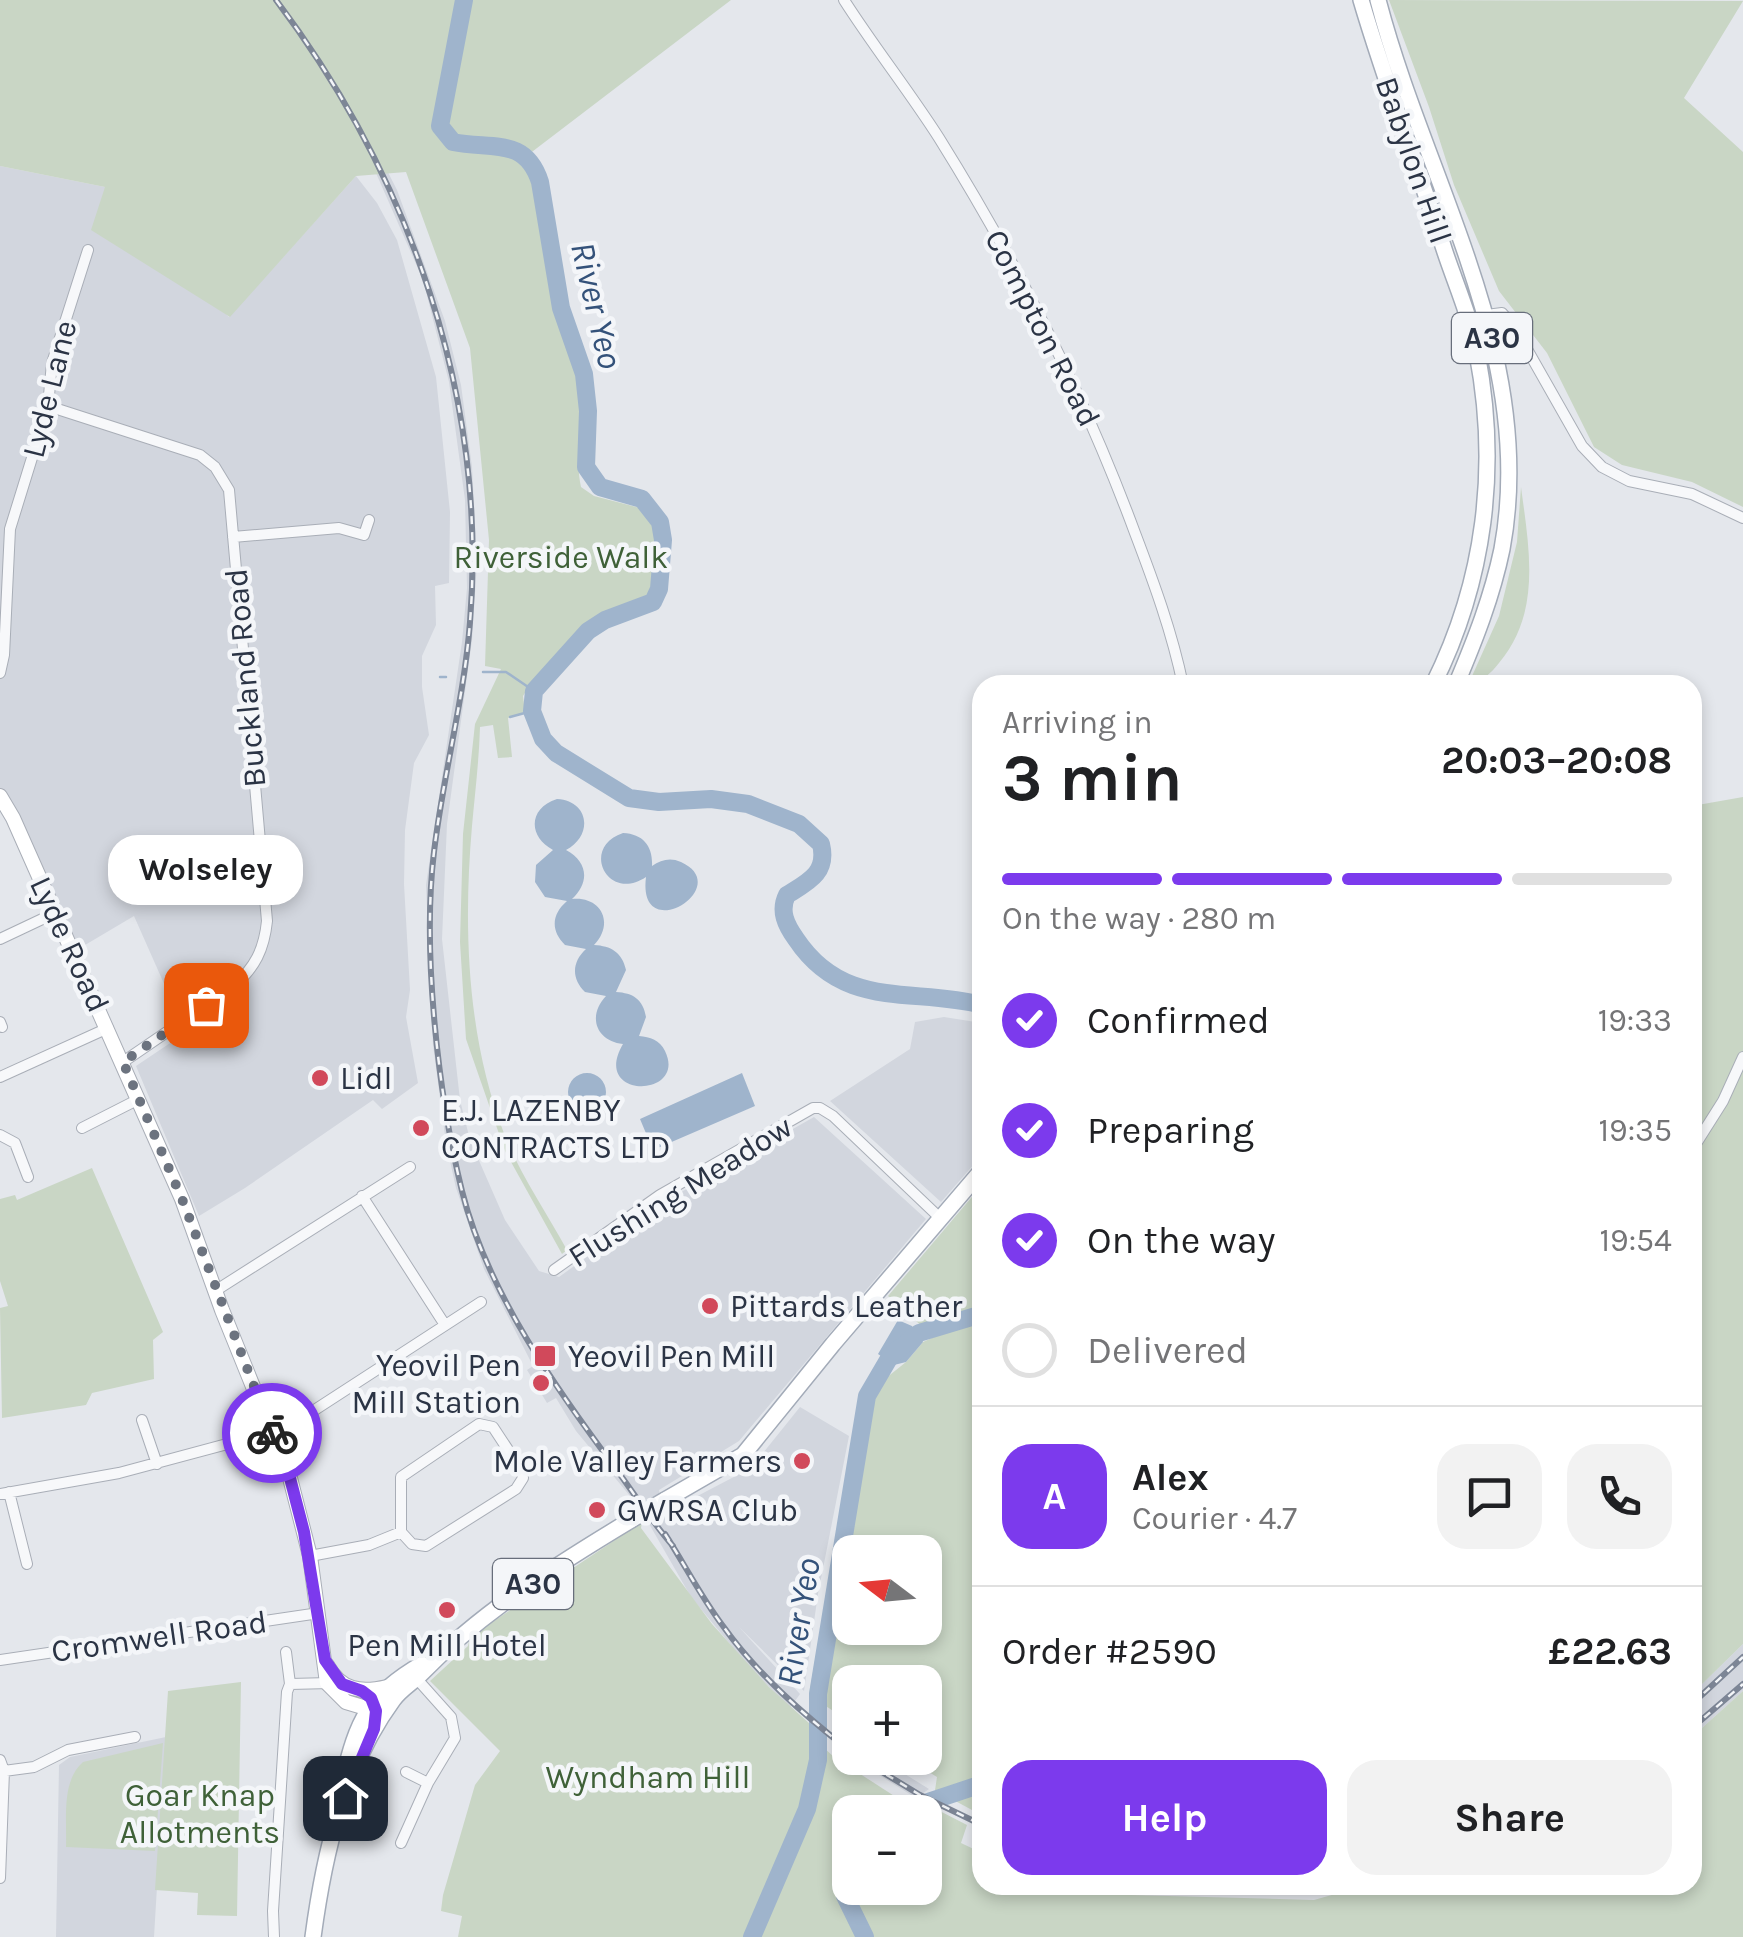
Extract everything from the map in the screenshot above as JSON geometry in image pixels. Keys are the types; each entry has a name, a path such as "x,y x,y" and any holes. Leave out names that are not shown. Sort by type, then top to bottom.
{"main road":[{"name":"Babylon Hill","path":"1361,0 1477,349 1486,413 1485,520 1468,602 1437,675"},
{"name":"Babylon Hill","path":"1378,0 1486,314 1504,396 1506,500 1495,580 1460,675"},
{"name":"A30","path":"313,1937 322,1870 335,1826 392,1691 495,1610 631,1520 743,1454 972,1181"},
{"name":"A30","path":"335,1826 348,1758 369,1703 416,1679 442,1652"}],"street":[{"name":"Compton Road","path":"844,0 937,134 993,227 1064,365 1115,478 1172,633 1182,675"},
{"name":"Lyde Lane","path":"0,673 5,528 48,406 52,363 88,250"},
{"path":"1468,320 1502,313 1515,328 1582,446 1602,466 1629,481 1692,494 1743,518"},
{"name":"Buckland Road","path":"48,406 200,454 229,490 267,921 264,942 250,972 234,986 123,1062"},
{"path":"233,537 339,528 364,536 370,520"},
{"name":"Lyde Road","path":"0,796 182,1199 290,1478 310,1556 325,1660 333,1682"},
{"path":"0,938 55,913"},
{"path":"0,1077 108,1028"},
{"path":"1702,1134 1743,1057"},
{"path":"86,1110 87,1125 139,1099"},
{"name":"Flushing Meadow","path":"554,1270 660,1195 813,1108 827,1111 940,1218"},
{"path":"0,1136 15,1143 28,1177"},
{"path":"9,1170 23,1165"},
{"path":"215,1291 410,1167"},
{"path":"362,1196 444,1326"},
{"path":"27,1564 4,1493 83,1481 272,1435 481,1302"},
{"path":"142,1420 157,1464"},
{"path":"479,1424 494,1427 522,1471 516,1490 426,1546 412,1544 401,1532 401,1477 479,1424"},
{"path":"310,1556 369,1545 401,1532"},
{"name":"Cromwell Road","path":"0,1660 319,1613"},
{"path":"274,1937 283,1735 290,1684 286,1652"},
{"path":"401,1843 428,1783 455,1738 452,1717 416,1679"},
{"path":"290,1684 333,1682 346,1702 369,1703 374,1729"},
{"path":"0,1878 2,1766 34,1767 68,1750 135,1737"},
{"path":"406,1772 428,1783"}],"shaded area":[{"path":"361,119 397,190 445,321 461,385 472,467 477,563 472,640 447,824 442,939 460,1100 470,1140 505,1220 539,1271 559,1277 660,1204 814,1117 926,1219 739,1441 659,1490 663,1514 751,1468 800,1407 849,1436 818,1594 804,1691 739,1627 800,1694 790,1708 744,1661 691,1597 640,1508 576,1431 556,1398 547,1403 527,1370 533,1366 484,1269 456,1188 433,1045 426,885 462,642 467,588 465,500 449,382 423,280 365,148"},
{"path":"0,166 105,187 229,317 356,176 377,203 397,240 436,377 450,512 449,583 435,586 436,625 422,656 429,735 414,763 405,830 410,990 406,1017 418,1083 382,1109 373,1100 199,1216 136,1066 194,1027 177,1013 134,916 80,948 0,791"},
{"path":"944,1017 972,1021 972,1166 941,1202 830,1101 910,1049 915,1022"},
{"path":"1743,1644 1743,1691 1702,1728 1702,1684"},
{"path":"166,1737 154,1937 56,1937 59,1765 70,1757"},
{"path":"879,1775 906,1775 929,1789 911,1795"}],"green space":[{"name":"Riverside Walk","path":"0,0 731,0 520,161 535,189 551,297 580,388 581,487 594,496 644,509 655,530 660,555 657,580 647,602 610,613 583,627 533,680 523,696 525,712 508,718 512,757 498,758 493,725 480,727 468,904 475,1022 492,1099 505,1136 567,1250 562,1254 505,1151 466,1039 460,942 463,834 475,724 501,669 485,666 489,540 470,348 406,172 356,176 230,317 91,230 105,187 0,166"},
{"path":"1389,0 1743,1 1684,98 1743,152 1743,507 1692,482 1622,465 1594,447 1547,353 1499,291 1454,185"},
{"path":"1521,487 1529,556 1522,623 1496,667 1487,675 1472,675 1499,616 1517,542"},
{"path":"1743,797 1743,1644 1702,1684 1702,804"},
{"path":"92,1168 163,1332 153,1340 154,1379 92,1393 86,1405 2,1418 0,1308 8,1306 0,1281 0,1199 15,1195 17,1200"},
{"path":"972,1197 972,1810 935,1790 937,1777 934,1775 942,1775 942,1665 832,1665 832,1710 809,1695 832,1562 832,1645 942,1645 942,1535 837,1535 860,1399 906,1362 923,1342 934,1337 888,1296"},
{"name":"Wyndham Hill","path":"642,1522 641,1528 712,1624 769,1687 810,1724 811,1736 832,1755 832,1775 862,1775 893,1795 832,1795 832,1905 942,1905 942,1812 967,1825 961,1843 972,1848 972,1895 1314,1900 1332,1895 1702,1895 1702,1728 1743,1691 1743,1937 458,1937 462,1916 441,1911 443,1895 475,1785 500,1751 430,1681 468,1646 470,1637"},
{"name":"Goar Knap Allotments","path":"241,1682 237,1916 197,1915 198,1893 155,1890 168,1691"},
{"path":"163,1743 155,1851 66,1847 68,1790 83,1762"}],"water":[{"path":"557,799 576,806 584,820 581,836 566,850 579,860 584,873 582,886 572,899 591,902 602,913 604,928 594,945 619,954 626,970 616,992 640,1001 646,1017 639,1036 654,1040 665,1051 668,1066 664,1078 653,1084 628,1083 619,1075 616,1062 623,1044 606,1038 597,1026 597,1012 606,996 585,992 575,976 576,965 586,949 565,945 555,928 558,911 567,901 545,897 535,882 536,865 553,850 539,838 536,816 547,803"},
{"path":"623,833 646,843 652,866 673,860 695,873 697,885 692,896 681,906 655,908 647,898 646,877 632,883 610,878 601,860 603,849"},
{"path":"587,1073 600,1079 606,1092 600,1105 587,1111 574,1105 568,1092 574,1079"},
{"path":"742,1073 755,1106 653,1150 640,1119"},
{"path":"898,1320 912,1326 923,1342 906,1362 894,1365 878,1354"}],"waterway":[{"name":"River Yeo","path":"464,0 440,126 453,142 516,151 534,167 540,182 561,308 584,374 588,411 586,467 600,487 642,499 660,522 663,540 659,589 653,602 605,620 588,631 534,691 532,711 543,739 556,753 629,798 659,802 711,799 748,804 799,824 821,844 822,862 814,876 787,895 784,912 792,934 815,962 858,987 972,1003"},
{"path":"483,672 506,672 534,691"},
{"path":"440,677 446,677"},
{"path":"510,717 532,711"},
{"name":"River Yeo","path":"752,1937 807,1809 818,1760 818,1694 867,1396 891,1355 919,1333 972,1317"},
{"name":"River Yeo","path":"942,1797 972,1787"},
{"name":"River Yeo","path":"849,1905 865,1937"}],"railway":[{"path":"276,0 324,69 401,216 430,294 452,374 466,455 472,538 470,622 434,852 430,933 439,1067 462,1191 488,1266 527,1339 673,1546"},
{"path":"665,1534 736,1644 766,1677 832,1736"},
{"path":"1702,1695 1743,1657"},
{"path":"1702,1719 1743,1684"},
{"path":"887,1775 972,1820"}],"way so far":[{"path":"206,1005 123,1062 182,1199 272,1433"}],"place":[{"name":"Wolseley","path":"206,1005"},
{"name":"Lidl","path":"320,1078"},
{"name":"E.J. LAZENBY CONTRACTS LTD","path":"421,1128"},
{"name":"Pittards Leather","path":"710,1306"},
{"name":"Yeovil Pen Mill","path":"545,1356"},
{"name":"Yeovil Pen Mill Station","path":"541,1383"},
{"name":"Mole Valley Farmers","path":"802,1461"},
{"name":"GWRSA Club","path":"597,1510"},
{"name":"Pen Mill Hotel","path":"447,1610"}],"route":[{"path":"272,1433 290,1478 310,1556 325,1660 332,1675 342,1684 366,1693 376,1711 374,1729 345,1798"}]}
